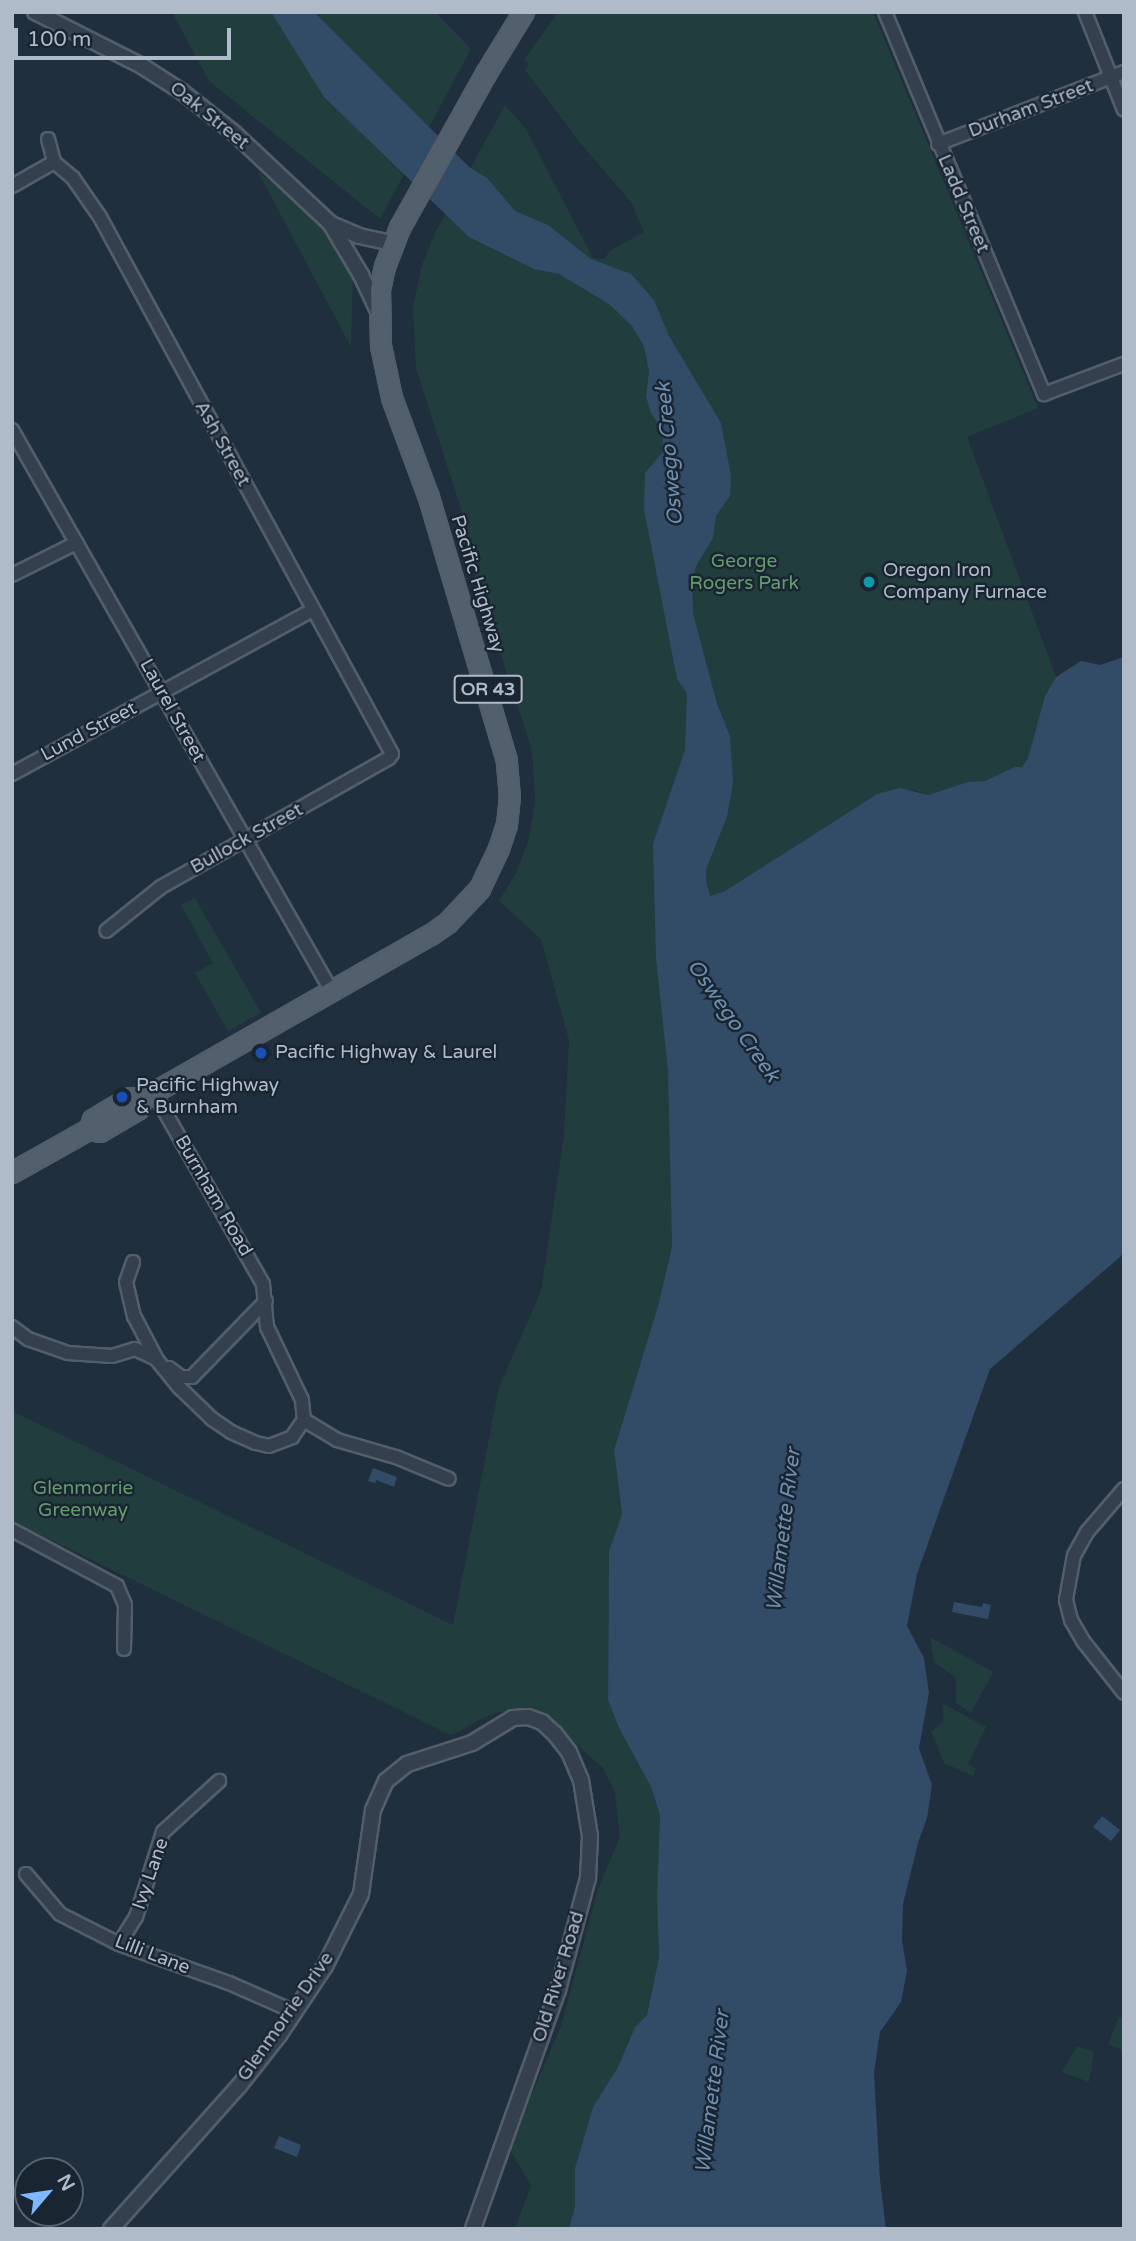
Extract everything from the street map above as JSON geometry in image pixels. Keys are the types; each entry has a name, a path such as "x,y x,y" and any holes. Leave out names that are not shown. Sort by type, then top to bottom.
{"main road":[{"name":"Pacific Highway","path":"12,1174 89,1129 100,1132 139,1110 148,1096 431,935 480,889 499,849 507,825 510,798 502,734 428,495 392,398 381,346 380,290 397,235 486,74 524,12"}],"street":[{"name":"Oak Street","path":"35,12 116,51 181,91 233,132 330,223 361,275 380,314"},
{"name":"Ladd Street","path":"885,12 1044,394 1124,363"},
{"path":"1085,12 1124,110"},
{"name":"Durham Street","path":"938,144 1124,72"},
{"path":"12,186 54,162 48,139"},
{"name":"Ash Street","path":"54,162 74,178 100,217 392,754"},
{"name":"Oak Street","path":"330,223 359,236 397,235"},
{"name":"Laurel Street","path":"12,430 332,992"},
{"path":"12,575 76,543"},
{"name":"Lund Street","path":"12,774 313,610"},
{"name":"Bullock Street","path":"106,931 161,887 246,841 392,754"},
{"name":"Burnham Road","path":"148,1096 264,1284 267,1327 300,1393 304,1420"},
{"path":"133,1262 126,1282 134,1316 157,1360 180,1388 212,1419 256,1443 269,1446 292,1437 304,1420 337,1440 396,1457 449,1479"},
{"path":"12,1327 27,1339 68,1353 112,1356 135,1349 181,1377 192,1377 266,1301"},
{"path":"1124,1489 1087,1532 1074,1555 1066,1600 1071,1620 1083,1641 1124,1693"},
{"path":"12,1530 117,1586 125,1605 124,1649"},
{"name":"Glenmorrie Drive","path":"111,2229 230,2096 295,2012 325,1966 361,1894 373,1810 386,1781 407,1764 472,1743 513,1718 535,1718 548,1726"},
{"name":"Old River Road","path":"472,2229 558,1990 587,1878 590,1836 584,1789 569,1752 548,1726"},
{"name":"Ivy Lane","path":"118,1944 136,1917 163,1832 219,1781"},
{"name":"Lilli Lane","path":"26,1874 60,1914 118,1944 229,1983 295,2012"}],"green space":[{"path":"172,12 435,12 471,49 380,219 209,81"},
{"name":"George Rogers Park","path":"558,12 873,12 1038,408 967,437 1056,677 1045,696 1028,758 1022,767 985,781 968,782 928,795 913,790 877,794 725,891 710,896 670,1128 672,1247 658,1306 614,1450 622,1514 609,1551 608,1699 619,1728 651,1787 660,1815 657,1896 659,1957 647,2015 635,2027 618,2067 593,2107 575,2168 575,2206 569,2229 515,2229 531,2186 509,2148 561,2026 598,1889 620,1837 615,1792 603,1768 563,1732 522,1708 494,1713 451,1735 12,1521 12,1411 453,1625 499,1387 541,1291 564,1135 569,1040 541,939 499,901 516,873 528,842 535,801 531,747 460,530 467,528 416,368 413,308 421,268 434,235 505,105 526,129 593,258 606,259 608,252 644,232 631,202 582,145 525,70 529,63 524,60"},
{"path":"257,170 325,229 353,272 351,347"},
{"path":"195,898 261,1013 228,1031 195,973 213,963 181,905"},
{"path":"930,1637 993,1672 971,1713 956,1703 956,1678 934,1662"},
{"path":"942,1703 986,1727 968,1764 976,1769 973,1776 944,1763 931,1732 944,1721"},
{"path":"1119,2017 1124,2020 1124,2051 1108,2044"},
{"path":"1077,2046 1094,2052 1089,2082 1062,2072"}],"water":[{"path":"271,12 314,12 469,167 487,178 515,211 548,225 591,259 631,274 654,300 669,336 721,423 731,476 730,496 716,516 713,538 696,566 692,581 693,613 717,704 730,736 733,783 727,817 706,869 710,896 725,891 877,794 900,788 928,795 968,782 985,781 1015,767 1022,767 1028,758 1045,696 1056,677 1081,661 1100,665 1124,657 1124,1251 990,1369 917,1574 907,1626 924,1658 929,1693 919,1748 932,1785 927,1818 903,1904 902,1940 907,1971 901,2002 880,2032 874,2072 880,2180 886,2229 569,2229 575,2206 575,2168 593,2107 618,2067 635,2027 647,2015 659,1957 657,1896 660,1815 651,1787 619,1728 608,1700 609,1551 622,1514 614,1450 658,1306 672,1247 668,1070 656,958 653,844 685,750 687,693 677,679 644,509 645,473 662,453 663,431 651,413 646,397 649,371 644,346 632,326 609,304 559,274 534,269 469,237 324,97"},
{"path":"373,1468 397,1477 394,1487 376,1480 375,1483 368,1481"},
{"path":"954,1602 982,1607 983,1603 991,1605 988,1619 952,1612"},
{"path":"1102,1816 1120,1830 1111,1841 1093,1827"},
{"path":"279,2136 301,2145 297,2157 274,2148"}],"place":[{"name":"Oregon Iron Company Furnace","path":"869,582"},
{"name":"Pacific Highway & Laurel","path":"261,1053"},
{"name":"Pacific Highway & Burnham","path":"122,1097"}],"water label":[{"name":"Oswego Creek","path":"670,454"},
{"name":"Oswego Creek","path":"733,1021"},
{"name":"Willamette River","path":"784,1530"},
{"name":"Willamette River","path":"713,2092"}],"park label":[{"name":"Glenmorrie Greenway","path":"83,1500"}]}
